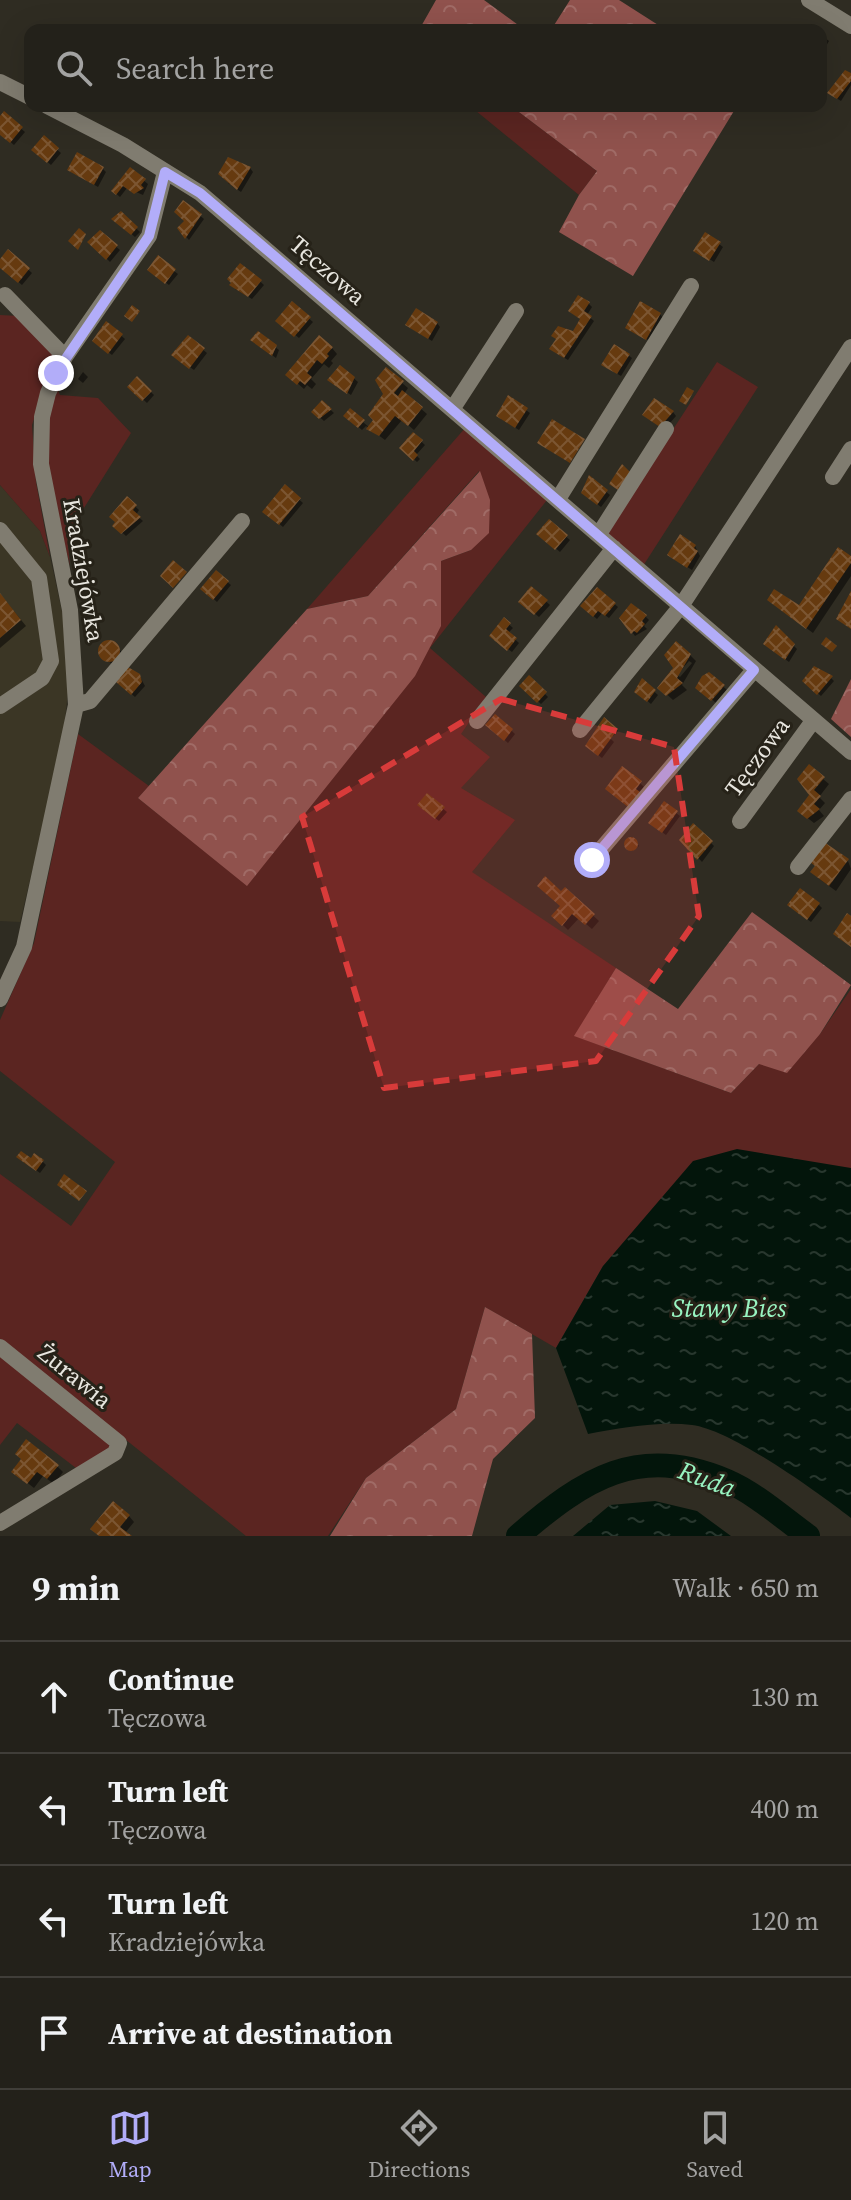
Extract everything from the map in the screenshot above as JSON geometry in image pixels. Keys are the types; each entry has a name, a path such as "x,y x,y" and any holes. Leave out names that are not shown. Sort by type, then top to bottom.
{"street":[{"path":"809,0 851,26"},
{"path":"0,82 24,94"},
{"name":"Tęczowa","path":"59,112 123,145 200,193 851,752"},
{"name":"Kradziejówka","path":"0,999 24,947 76,705 70,610 45,488 40,440 48,393 65,357 149,236 165,172"},
{"path":"558,499 691,286"},
{"path":"5,295 65,357"},
{"path":"453,408 516,311"},
{"path":"580,730 681,606 846,364 851,347"},
{"path":"599,534 666,429"},
{"path":"833,477 851,449"},
{"path":"76,705 90,701 242,521"},
{"path":"0,530 39,578 51,661 42,678 0,706"},
{"path":"477,721 614,548"},
{"path":"592,860 754,670"},
{"name":"Tęczowa","path":"740,821 813,721"},
{"path":"798,867 851,799"},
{"name":"Żurawia","path":"0,1347 119,1443 115,1453 0,1523"}],"highlighted area":[{"path":"501,699 674,747 699,916 596,1061 384,1088 302,817"}],"shaded area":[{"path":"477,112 519,112 597,171 579,195"},
{"path":"0,315 19,316 55,354 32,425 36,482 50,557 40,531 0,485"},
{"path":"717,362 758,387 643,566 606,532"},
{"path":"56,385 60,395 98,398 131,433 67,535 70,566 49,481 46,428"},
{"path":"466,427 547,500 430,648 486,697 461,734 490,757 461,788 515,820 472,872 616,968 575,1036 731,1093 759,1064 820,1034 851,989 851,1168 603,1266 556,1348 485,1307 456,1409 366,1478 328,1536 246,1536 0,1339 0,1174 71,1226 115,1162 0,1071 0,1020 34,943 78,734 149,786 138,798 247,885 441,595 441,561 471,550 479,471 368,596 307,609"},
{"path":"0,485 40,531 50,557 63,616 68,692 62,745 20,922 0,921"},
{"path":"0,1354 108,1443 111,1450 76,1468 17,1423 0,1445"}],"green space":[{"path":"436,0 484,0 517,24 422,24"},
{"path":"570,0 619,0 657,24 555,24"},
{"path":"519,112 733,112 633,276 559,232 579,195 597,171"},
{"path":"480,471 490,500 489,533 471,550 441,561 441,626 415,676 247,886 138,798 307,609 368,596"},
{"path":"851,679 851,737 831,719"},
{"path":"752,912 851,985 820,1034 787,1073 759,1064 731,1093 574,1036 616,968 678,1009"},
{"path":"485,1307 532,1334 535,1418 493,1459 472,1536 330,1536 366,1478 456,1409"}],"water":[{"name":"Stawy Bies","path":"737,1149 851,1168 851,1518 774,1464 709,1429 666,1424 588,1434 556,1348 603,1266 693,1161"},
{"path":"655,1501 697,1511 731,1536 573,1536 610,1505"}],"building":[{"path":"845,70 851,73 851,81 837,99 827,93"},
{"path":"4,111 23,127 10,143 0,135 0,116"},
{"path":"44,135 59,148 47,163 31,150"},
{"path":"77,152 104,167 94,185 67,170"},
{"path":"228,157 251,167 237,190 218,174"},
{"path":"130,167 146,179 141,185 144,188 134,194 123,186 116,195 111,191"},
{"path":"183,200 202,214 185,239 177,228 184,221 174,212"},
{"path":"121,211 138,227 131,235 111,219"},
{"path":"79,228 86,234 78,250 68,241"},
{"path":"100,230 118,245 106,260 87,242"},
{"path":"705,232 721,242 709,261 693,251"},
{"path":"8,249 30,268 18,283 0,268 0,259"},
{"path":"158,255 176,269 165,284 147,270"},
{"path":"240,263 262,280 248,297 229,285 231,283 227,279"},
{"path":"578,295 590,302 584,311 592,316 564,358 549,349 556,339 551,336 558,326 573,331 580,319 568,311"},
{"path":"292,301 311,317 294,337 275,321"},
{"path":"640,301 661,313 646,340 625,328"},
{"path":"132,305 140,311 132,322 124,316"},
{"path":"416,308 438,322 428,339 405,325"},
{"path":"106,321 123,334 108,354 92,341"},
{"path":"258,331 277,345 272,356 250,340"},
{"path":"188,335 205,348 189,369 171,355"},
{"path":"319,335 333,347 322,364 317,360 307,373 312,377 305,385 300,381 297,385 285,375"},
{"path":"614,344 630,354 617,374 601,365"},
{"path":"340,365 355,377 347,394 327,380"},
{"path":"386,367 404,381 394,393 398,396 402,390 423,407 408,426 395,416 379,436 366,429 373,420 368,415 383,394 375,380"},
{"path":"137,376 152,391 142,401 127,387"},
{"path":"687,387 694,391 686,405 679,401"},
{"path":"508,395 528,408 515,428 496,416"},
{"path":"654,398 674,411 660,427 642,415"},
{"path":"322,400 332,409 319,419 311,412"},
{"path":"350,408 365,420 358,428 343,416"},
{"path":"552,419 585,439 570,463 537,443"},
{"path":"413,432 423,440 414,451 418,455 413,461 399,448"},
{"path":"622,464 630,472 618,490 609,484"},
{"path":"589,475 608,490 597,505 581,493"},
{"path":"285,484 301,498 279,525 262,512"},
{"path":"127,496 137,505 133,510 141,517 121,534 112,526 115,522 109,517"},
{"path":"549,519 568,535 555,550 536,534"},
{"path":"680,534 696,545 694,548 698,551 687,568 667,555"},
{"path":"838,547 851,556 851,563 806,629 767,600 774,589 799,605"},
{"path":"173,560 187,572 173,588 160,576"},
{"path":"216,570 229,581 213,600 200,589"},
{"path":"531,586 548,600 534,615 518,602"},
{"path":"597,587 616,603 605,616 598,611 593,617 580,606"},
{"path":"851,591 851,629 836,619"},
{"path":"0,593 21,620 0,638"},
{"path":"631,603 647,615 642,621 645,624 637,633 634,631 631,634 619,618"},
{"path":"504,617 511,623 506,629 517,638 507,651 489,636"},
{"path":"776,625 795,644 785,660 763,644"},
{"path":"826,637 837,646 832,652 821,644"},
{"path":"109,640 120,651 109,662 98,651"},
{"path":"676,641 691,654 677,678 683,683 666,696 657,688 673,668 664,655"},
{"path":"814,666 833,676 817,695 802,681"},
{"path":"128,667 140,674 142,682 131,695 116,682"},
{"path":"709,672 725,685 711,701 695,688 702,676"},
{"path":"529,675 547,692 537,703 519,686"},
{"path":"642,678 656,690 647,702 634,692"},
{"path":"495,714 513,729 504,741 485,725"},
{"path":"604,717 618,729 598,756 585,746"},
{"path":"809,764 825,777 814,790 821,796 814,804 820,809 807,819 797,811 809,795 797,779"},
{"path":"622,766 642,781 636,789 640,792 628,807 605,789"},
{"path":"427,793 445,807 435,819 417,805"},
{"path":"664,801 678,811 662,833 648,823"},
{"path":"693,823 713,841 697,860 679,840"},
{"path":"631,837 638,844 631,851 624,844"},
{"path":"824,842 849,859 829,886 810,872 815,866 810,862"},
{"path":"545,876 561,891 565,887 595,914 585,925 572,914 562,926 551,916 560,906 537,886"},
{"path":"800,888 820,903 807,920 787,905"},
{"path":"847,913 851,916 851,947 833,934"},
{"path":"21,1151 31,1158 34,1153 44,1160 36,1171 16,1157"},
{"path":"64,1174 87,1191 79,1201 57,1185"},
{"path":"26,1439 59,1465 47,1479 37,1472 27,1484 11,1472 21,1459 15,1454"},
{"path":"113,1501 130,1515 120,1527 132,1536 99,1536 90,1529"}],"waterway":[{"name":"Ruda","path":"518,1536 566,1498 590,1484 614,1473 639,1467 666,1466 695,1470 727,1481 758,1499 808,1536"}],"route":[{"path":"56,373 149,236 156,218 165,172 200,193 754,670 592,860"}]}
